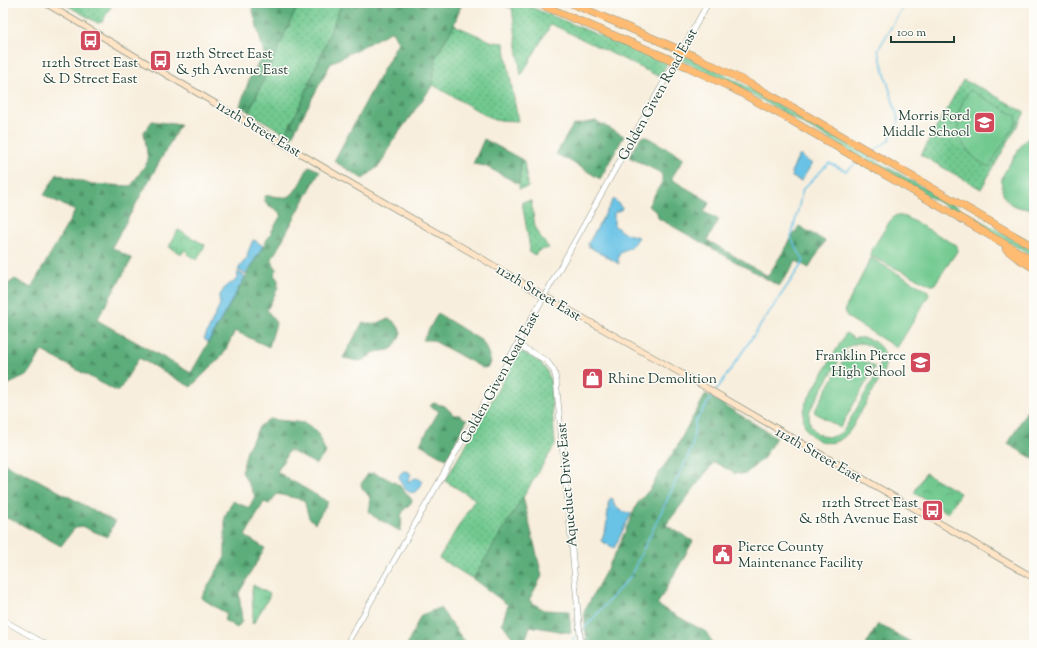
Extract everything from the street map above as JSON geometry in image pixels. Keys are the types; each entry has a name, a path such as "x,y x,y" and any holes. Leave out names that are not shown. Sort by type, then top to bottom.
{"highway":[{"path":"537,3 688,67 730,87 787,118 1034,261"},
{"path":"570,3 694,56 752,85 1034,247"},
{"path":"991,222 1034,243"},
{"path":"985,233 1016,257 1034,268"}],"main road":[{"name":"112th Street East","path":"45,3 544,296 693,380 1034,578"}],"street":[{"name":"Golden Given Road East","path":"346,645 708,3"},
{"name":"Aqueduct Drive East","path":"517,344 547,361 554,371 556,379 581,645"},
{"path":"3,620 47,645"}],"green space":[{"path":"63,3 113,3 102,22 98,23"},
{"path":"251,3 299,3 249,112 240,106 250,77 264,54"},
{"path":"299,3 342,3 301,104 288,129 287,135 249,112"},
{"path":"342,3 462,3 454,25 436,56 433,85 392,142 380,165 363,179 334,161 398,42 392,31 331,63 291,138 287,135 288,129 301,104"},
{"path":"494,3 521,3 667,63 660,77 551,24 521,76 512,8"},
{"path":"454,25 493,42 504,43 518,121 494,120 433,85 436,56"},
{"path":"683,55 716,70 762,95 1034,251 1034,257 763,101 681,60"},
{"path":"963,80 985,90 1024,112 981,189 921,155"},
{"path":"970,90 1016,116 1017,121 989,167 978,161 970,153 960,134 958,123 959,112 963,101"},
{"path":"152,121 180,125 112,247 132,259 97,320 191,373 281,215 277,210 265,202 265,196 288,197 291,195 297,188 309,166 320,171 272,259 277,269 274,275 278,280 278,288 267,310 276,323 269,347 235,331 223,355 191,387 139,358 118,392 42,351 28,375 3,387 3,287 15,279 31,288 75,211 44,195 57,174 90,184 131,186 148,161 144,132"},
{"path":"596,121 624,136 600,179 556,154 573,125"},
{"path":"1034,135 1034,208 1023,208 1013,205 1005,199 1002,188 1002,180 1006,170 1022,144"},
{"path":"645,136 684,158 671,179 710,202 704,212 719,220 707,240 768,276 799,226 825,241 809,268 796,261 779,286 658,218 657,212 648,206 662,182 662,175 629,157 640,138"},
{"path":"484,139 521,159 519,184 485,166 473,164"},
{"path":"521,159 524,161 528,187 519,189"},
{"path":"531,201 535,226 541,238 549,248 538,251 535,255 529,252 530,249 522,202"},
{"path":"896,215 906,217 956,245 958,250 934,285 931,285 870,256 871,251 890,221"},
{"path":"178,230 205,245 197,260 187,254 188,252 184,250 182,254 169,247"},
{"path":"871,258 928,291 929,295 897,348 847,317 845,309"},
{"path":"438,313 482,341 488,352 491,363 488,367 483,368 432,340 423,340"},
{"path":"389,319 396,324 401,332 393,348 375,352 364,360 359,361 343,358 363,322 374,324"},
{"path":"846,333 852,337 852,339 868,339 880,346 885,359 885,367 882,375 853,426 845,436 837,441 828,443 813,437 804,423 803,414 805,404","holes":["858,343 868,345 876,351 880,359 879,370 844,430 838,435 825,437 814,430 811,425 809,418 810,410 845,350 849,346"]},
{"path":"523,352 537,360 548,374 550,380 555,445 473,579 439,558 475,499 445,481 519,353"},
{"path":"848,352 875,367 840,428 814,412"},
{"path":"706,394 776,437 764,458 744,475 734,473 714,462 666,525 693,541 657,605 706,632 714,645 587,645 584,612 617,550 637,504 651,488 677,447"},
{"path":"1034,398 1034,459 1008,444"},
{"path":"433,403 445,406 454,415 459,415 467,420 446,459 420,444 439,411 430,406"},
{"path":"269,419 305,423 317,431 326,453 316,464 289,450 277,472 328,502 315,523 309,518 304,500 277,494 269,504 264,502 245,536 265,548 239,593 242,621 237,628 224,620 227,614 201,598 225,557 225,516 233,501 249,508 255,496 242,472 247,450 259,427"},
{"path":"3,463 38,480 115,522 107,537 81,526 74,529 61,546 15,521 3,517"},
{"path":"374,473 399,485 412,500 401,516 402,524 400,531 373,516 369,511 370,499 361,484 368,474"},
{"path":"925,473 960,493 948,513 914,493"},
{"path":"523,497 542,576 529,600 543,610 569,611 571,633 530,626 526,638 515,641 502,623 508,605 473,579"},
{"path":"253,585 270,594 253,624 252,592"},
{"path":"440,608 467,645 407,645 421,615"},
{"path":"878,624 916,645 866,645"}],"water":[{"path":"799,156 812,164 801,181 792,177 791,172"},
{"path":"614,199 622,209 614,213 614,225 622,232 638,237 631,247 620,252 618,259 619,264 588,246"},
{"path":"253,240 263,246 246,274 238,270 247,258"},
{"path":"238,272 245,277 208,342 204,339 220,305 219,297 226,286 234,282 237,278"},
{"path":"405,471 409,472 411,475 407,481 416,478 422,482 417,491 408,491 401,483 399,476"},
{"path":"611,498 613,499 615,506 624,512 631,513 614,548 601,541 606,528 609,500"}],"waterway":[{"path":"873,152 889,140 899,122 878,50 905,3"},
{"path":"863,159 870,154"},
{"path":"582,631 630,577 692,448 695,422 804,261 791,238 803,189 829,163 846,171 858,162"},
{"path":"569,645 579,633"}],"place":[{"name":"112th Street East & D Street East","path":"90,40"},
{"name":"112th Street East & 5th Avenue East","path":"160,61"},
{"name":"Morris Ford Middle School","path":"985,123"},
{"name":"Franklin Pierce High School","path":"921,363"},
{"name":"Rhine Demolition","path":"592,378"},
{"name":"112th Street East & 18th Avenue East","path":"933,510"},
{"name":"Pierce County Maintenance Facility","path":"723,554"}]}
